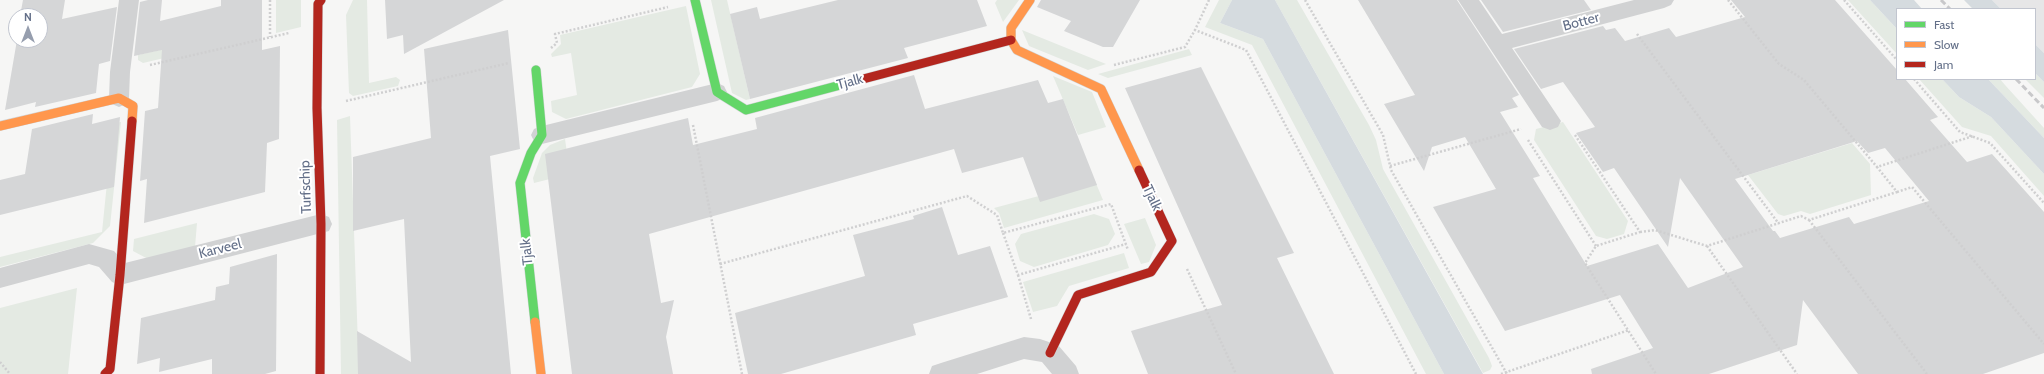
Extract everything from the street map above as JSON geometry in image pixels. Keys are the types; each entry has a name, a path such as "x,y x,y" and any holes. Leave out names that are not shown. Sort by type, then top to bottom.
{"street":[{"path":"119,98 120,72 129,0"},
{"name":"Turfschip","path":"320,374 321,224 317,108 319,25 318,4 321,0"},
{"path":"536,70 542,135 717,92 695,0"},
{"path":"1011,40 1011,28 1030,0"},
{"path":"1468,0 1550,121"},
{"name":"Botter","path":"1497,44 1664,0"},
{"name":"Tjalk","path":"717,92 746,110 1011,40 1017,50 1101,89 1172,241 1151,272 1078,295 1045,351"},
{"path":"0,126 119,98 133,106 120,275 110,368 105,374"},
{"name":"Tjalk","path":"541,374 520,183 531,153 542,135"},
{"name":"Karveel","path":"120,275 321,224"},
{"path":"0,278 89,254 106,258 120,275"},
{"path":"941,374 1024,348 1045,351 1067,374"}],"path":[{"path":"270,0 270,37"},
{"path":"548,51 557,43 555,34 695,0"},
{"path":"1073,75 1185,47 1209,0"},
{"path":"1305,0 1383,135 1390,166 1507,373"},
{"path":"1728,0 1779,64 1804,80 1897,192"},
{"path":"1844,0 1896,59"},
{"path":"1620,12 1779,224"},
{"path":"120,72 319,25"},
{"path":"1195,30 1246,50 1416,374"},
{"path":"317,108 513,62"},
{"path":"1915,80 1960,132 1990,142 2044,203"},
{"path":"688,99 742,374"},
{"path":"1390,166 1562,117 1640,232"},
{"path":"1521,129 1596,246"},
{"path":"1877,167 1974,136"},
{"path":"1809,220 1912,187 2044,344"},
{"path":"720,264 968,196 997,215 1045,351"},
{"path":"1003,233 1111,204 1138,276"},
{"path":"1656,374 1585,263 1596,246 1640,232 1655,230 1696,244 1707,246 1801,216 1809,220 1927,374"},
{"path":"1018,275 1126,244"},
{"path":"1707,246 1797,374"},
{"path":"1161,257 1188,270 1236,374"},
{"path":"1501,374 1629,330"},
{"path":"0,362 10,374"}],"shaded area":[{"path":"276,0 301,0 301,27 276,33"},
{"path":"353,0 367,0 369,83 396,77 400,80 398,86 353,96 349,93 346,15"},
{"path":"711,0 727,0 750,99 746,100 732,93"},
{"path":"997,0 1019,0 1003,22 995,3"},
{"path":"1219,0 1232,0 1220,23 1263,39 1444,374 1426,374 1252,45 1205,27"},
{"path":"1232,0 1275,0 1483,374 1444,374 1263,39 1220,23"},
{"path":"1275,0 1297,0 1369,125 1376,140 1383,169 1489,358 1492,366 1490,370 1483,373"},
{"path":"1848,0 1870,0 1896,28 1896,53"},
{"path":"1870,0 1914,0 1921,8 1896,8 1896,28"},
{"path":"1964,0 1992,0 2000,8 1972,8"},
{"path":"1992,0 2044,0 2044,53 2036,45 2036,8 2000,8"},
{"path":"686,6 700,74 692,87 566,119 552,112 551,101 577,95 571,53 552,57 551,54 561,44 560,35"},
{"path":"262,27 262,35 143,63 138,60 138,55"},
{"path":"1022,30 1106,64 1088,70 1029,46"},
{"path":"2036,45 2044,53 2044,82 2036,74"},
{"path":"1189,49 1192,55 1108,78 1098,74"},
{"path":"2036,74 2044,82 2044,98 2026,80 2036,80"},
{"path":"1053,76 1092,92 1106,127 1078,135"},
{"path":"1920,80 1943,80 1959,97 1991,117 2044,174 2044,196 1991,136 1962,127"},
{"path":"1943,80 1989,80 2044,138 2044,174 1991,117 1959,97"},
{"path":"1989,80 2001,80 2044,128 2044,138"},
{"path":"350,116 359,374 341,374 337,120"},
{"path":"121,122 110,226 93,243 0,267 0,257 102,232 113,123"},
{"path":"1563,122 1628,221 1624,234 1607,239 1596,236 1534,140 1536,129"},
{"path":"565,139 570,174 534,183 533,178 542,153 550,145"},
{"path":"1852,143 1870,164 1871,195 1810,214 1801,211 1784,216 1778,214 1748,175"},
{"path":"1095,181 1103,200 1004,228 999,213 994,208"},
{"path":"1094,214 1109,219 1115,234 1108,245 1034,267 1020,261 1015,244 1021,234"},
{"path":"1145,218 1156,245 1149,262 1141,264 1124,224"},
{"path":"197,223 195,247 148,259 133,251 134,239"},
{"path":"1124,253 1129,268 1069,286 1057,306 1033,312 1023,282"},
{"path":"77,288 68,374 0,374 0,308"}],"building":[{"path":"23,0 65,0 62,19 117,7 110,61 99,64 96,93 35,107 36,102 5,110 16,48 48,48 48,8 22,8"},
{"path":"148,0 162,0 160,21 221,6 221,0 262,0 262,50 280,46 279,139 267,143 265,192 144,223 147,179 140,181 145,111 158,108 162,50 134,56 140,2"},
{"path":"385,0 504,0 404,54 403,35 387,39"},
{"path":"838,0 977,0 987,26 904,48 908,58 750,99 730,14 757,7 760,19"},
{"path":"1041,0 1140,0 1113,47 1103,47 1064,31 1071,21 1037,7"},
{"path":"1358,0 1457,0 1519,95 1512,98 1518,107 1500,112 1540,176 1533,178 1587,266 1658,244 1688,288 1743,267 1680,178 1668,247 1614,168 1603,172 1576,133 1595,127 1563,82 1541,89 1514,49 1603,26 1606,30 1615,28 1625,41 1669,28 1676,37 1745,17 1731,0 1835,0 1896,69 1896,80 1906,80 1938,117 1930,120 1967,162 1992,154 2044,212 2044,353 1983,374 1858,374 1803,300 1797,345 1709,374 1592,374 1591,369 1653,348 1620,295 1505,331 1433,207 1496,189 1465,137 1432,147 1424,171 1384,104 1415,95","holes":["1857,141 1868,153 1885,148 1929,201 1854,224 1849,217 1780,238 1775,231 1773,231 1735,179"]},
{"path":"1481,0 1584,0 1591,10 1503,32"},
{"path":"508,30 520,149 490,156 511,374 358,374 357,331 411,362 404,219 353,231 353,157 431,138 424,49"},
{"path":"1201,67 1294,253 1277,258 1334,374 1148,374 1131,331 1222,305 1125,88"},
{"path":"914,75 925,109 1038,80 1048,103 1063,99 1097,185 1040,202 1023,157 962,173 954,149 649,234 661,303 674,300 666,337 673,374 572,374 545,154 688,118 693,145 757,129 755,118"},
{"path":"93,114 92,124 120,117 114,187 0,215 0,180 25,174 32,129"},
{"path":"942,207 958,255 990,246 1008,297 913,324 916,335 781,374 748,374 735,313 865,276 853,235 914,219 913,216"},
{"path":"277,254 276,371 265,374 212,374 212,359 159,372 160,358 137,364 141,318 215,300 216,287 229,284 230,267"}],"railway":[{"path":"1941,0 1949,8"},
{"path":"2017,80 2044,108"}],"traffic: fast":[{"path":"695,0 717,92 746,110 848,83"},
{"path":"535,322 520,183 531,153 542,135 536,70"}],"traffic: slow":[{"path":"1030,0 1011,28 1011,40 1017,50 1101,89 1139,170"},
{"path":"0,126 119,98 133,106 132,121"},
{"path":"535,322 541,374"}],"traffic: jam":[{"path":"320,374 321,224 317,108 318,4 321,0"},
{"path":"848,83 1011,40"},
{"path":"105,374 110,369 120,275 132,121"},
{"path":"1050,353 1078,295 1151,272 1172,241 1139,170"}]}
